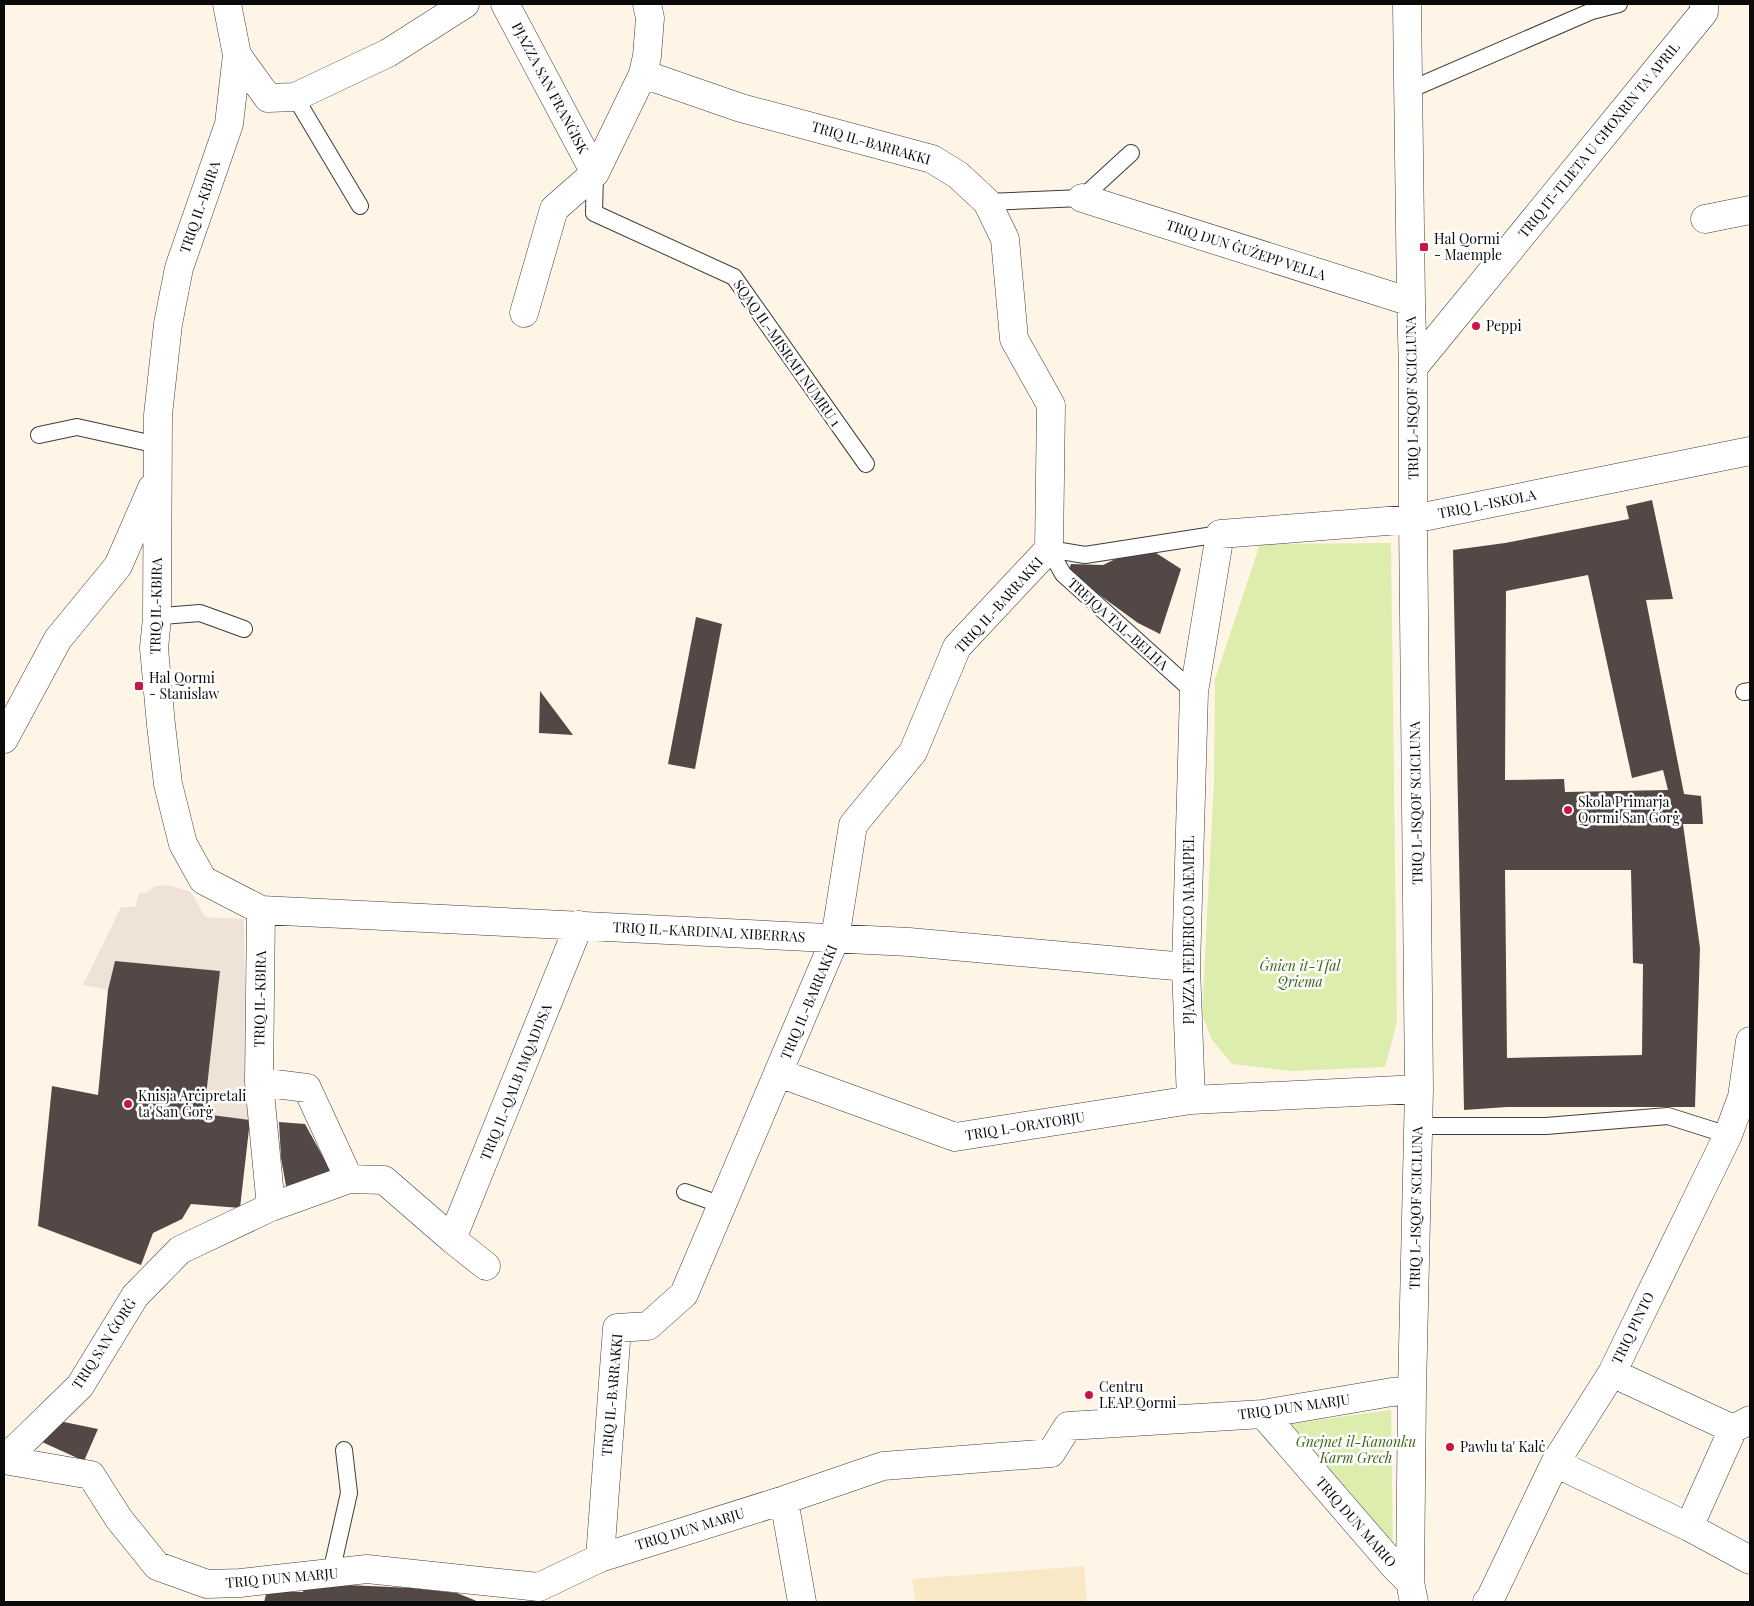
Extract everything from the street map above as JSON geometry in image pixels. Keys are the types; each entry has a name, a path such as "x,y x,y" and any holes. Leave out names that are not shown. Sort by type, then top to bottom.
{"street":[{"name":"TRIQ IL-KBIRA","path":"227,4 237,55 229,124 179,268 168,324 158,415 157,618 154,648 168,784 183,844 203,880 261,910 259,1082 270,1207"},
{"path":"237,55 268,98 295,97 388,53 465,4"},
{"name":"PJAZZA SAN FRANĠISK","path":"506,4 596,173"},
{"path":"524,313 554,209 596,173 643,74 647,56 650,18 647,4"},
{"name":"TRIQ L-ISQOF SCICLUNA","path":"1407,4 1410,302 1413,368 1419,1089 1412,1390 1412,1592"},
{"name":"TRIQ IT-TLIETA U GĦOXRIN TA' APRIL","path":"1413,368 1704,12 1704,4"},
{"name":"TRIQ IL-BARRAKKI","path":"600,1558 616,1328 648,1326 684,1294 835,939 854,825 913,752 957,648 1049,549 1051,405 1014,339 1004,239 987,202 958,175 932,159 741,108 643,74"},
{"name":"TRIQ DUN ĠUŻEPP VELLA","path":"1082,198 1410,302"},
{"path":"1705,218 1750,210"},
{"name":"TRIQ L-ISKOLA","path":"1220,534 1413,519 1750,451"},
{"path":"4,739 58,639 118,566 157,476"},
{"name":"PJAZZA FEDERICO MAEMPEL","path":"1191,1100 1186,967 1194,692 1220,534"},
{"name":"TRIQ IL-KARDINAL XIBERRAS","path":"261,910 909,942 1186,967"},
{"name":"TRIQ IL-QALB IMQADDSA","path":"452,1239 579,925"},
{"name":"TRIQ PINTO","path":"1487,1602 1555,1463 1612,1373 1746,1098 1750,1041"},
{"name":"TRIQ L-ORATORJU","path":"779,1073 955,1137 1191,1100"},
{"path":"259,1082 307,1088 349,1179"},
{"path":"1191,1100 1419,1089"},
{"name":"TRIQ SAN ĠORĠ","path":"4,1460 80,1386 135,1296 180,1250 270,1207 349,1179 384,1180 486,1266"},
{"path":"1612,1373 1742,1424 1689,1527"},
{"name":"TRIQ DUN MARJU","path":"4,1460 92,1475 119,1519 157,1566 238,1593 331,1573 367,1569 540,1595 600,1558 784,1500 883,1466 1051,1453 1068,1426 1263,1414 1412,1390"},
{"name":"TRIQ DUN MARIO","path":"1263,1414 1395,1567 1412,1592"},
{"path":"1555,1463 1689,1527 1750,1560"},
{"path":"784,1500 802,1602"}],"lane":[{"path":"1407,91 1592,11 1619,4"},
{"path":"295,97 360,206"},
{"path":"987,202 1082,198 1131,153"},
{"name":"SQAQ IL-MISRAĦ NUMRU 1","path":"596,173 594,213 734,277 866,464"},
{"path":"39,435 77,427 158,445"},
{"path":"1049,549 1085,555 1220,534"},
{"name":"TREJQA TAL-BELHA","path":"1049,549 1063,574 1194,692"},
{"path":"157,618 200,613 244,629"},
{"path":"1418,1126 1546,1126 1668,1116 1728,1135"},
{"path":"685,1192 722,1205"},
{"path":"331,1573 349,1493 344,1450"}],"shaded area":[{"path":"169,885 191,892 205,917 244,919 246,1041 250,1120 204,1114 220,971 115,961 108,990 83,985 121,907 135,907 139,893 146,893 155,886"},
{"path":"1084,1566 1087,1602 916,1602 912,1579"}],"green space":[{"name":"Ġnien it-Tfal Qriema","path":"1391,543 1397,1022 1385,1067 1291,1071 1232,1064 1212,1040 1202,1014 1214,780 1215,679 1260,544"},
{"name":"Gnejnet il-Kanonku Karm Grech","path":"1391,1410 1393,1552 1288,1424"}],"building":[{"path":"1652,500 1673,599 1646,600 1684,794 1701,796 1703,824 1683,824 1700,948 1695,1107 1507,1107 1464,1110 1453,550 1505,543 1629,519 1626,506","holes":["1588,575 1632,778 1663,770 1668,790 1565,792 1564,779 1505,780 1506,591","1505,870 1631,870 1633,963 1643,964 1642,1055 1507,1058"]},
{"path":"1132,551 1153,551 1181,569 1160,634 1138,623 1068,572 1071,564 1103,565"},
{"path":"696,617 722,624 695,769 668,764"},
{"path":"540,691 573,735 539,733"},
{"name":"Knisja Arċipretali ta' San Ġorġ","path":"115,961 220,971 204,1114 250,1120 240,1208 191,1204 182,1219 153,1233 141,1265 38,1226 52,1086 98,1095 108,990"},
{"path":"279,1122 305,1124 333,1175 286,1186 281,1158"},
{"path":"54,1420 98,1429 84,1461 42,1442"},
{"path":"305,1583 412,1588 457,1593 479,1602 264,1602 267,1591 303,1592"}],"place":[{"name":"Ħal Qormi - Maemple","path":"1424,247"},
{"name":"Peppi","path":"1476,326"},
{"name":"Ħal Qormi - Stanislaw","path":"139,686"},
{"name":"Skola Primarja Qormi San Ġorġ","path":"1568,810"},
{"name":"Knisja Arċipretali ta' San Ġorġ","path":"128,1104"},
{"name":"Centru LEAP Qormi","path":"1089,1395"},
{"name":"Pawlu ta' Kalċ","path":"1450,1447"}]}
